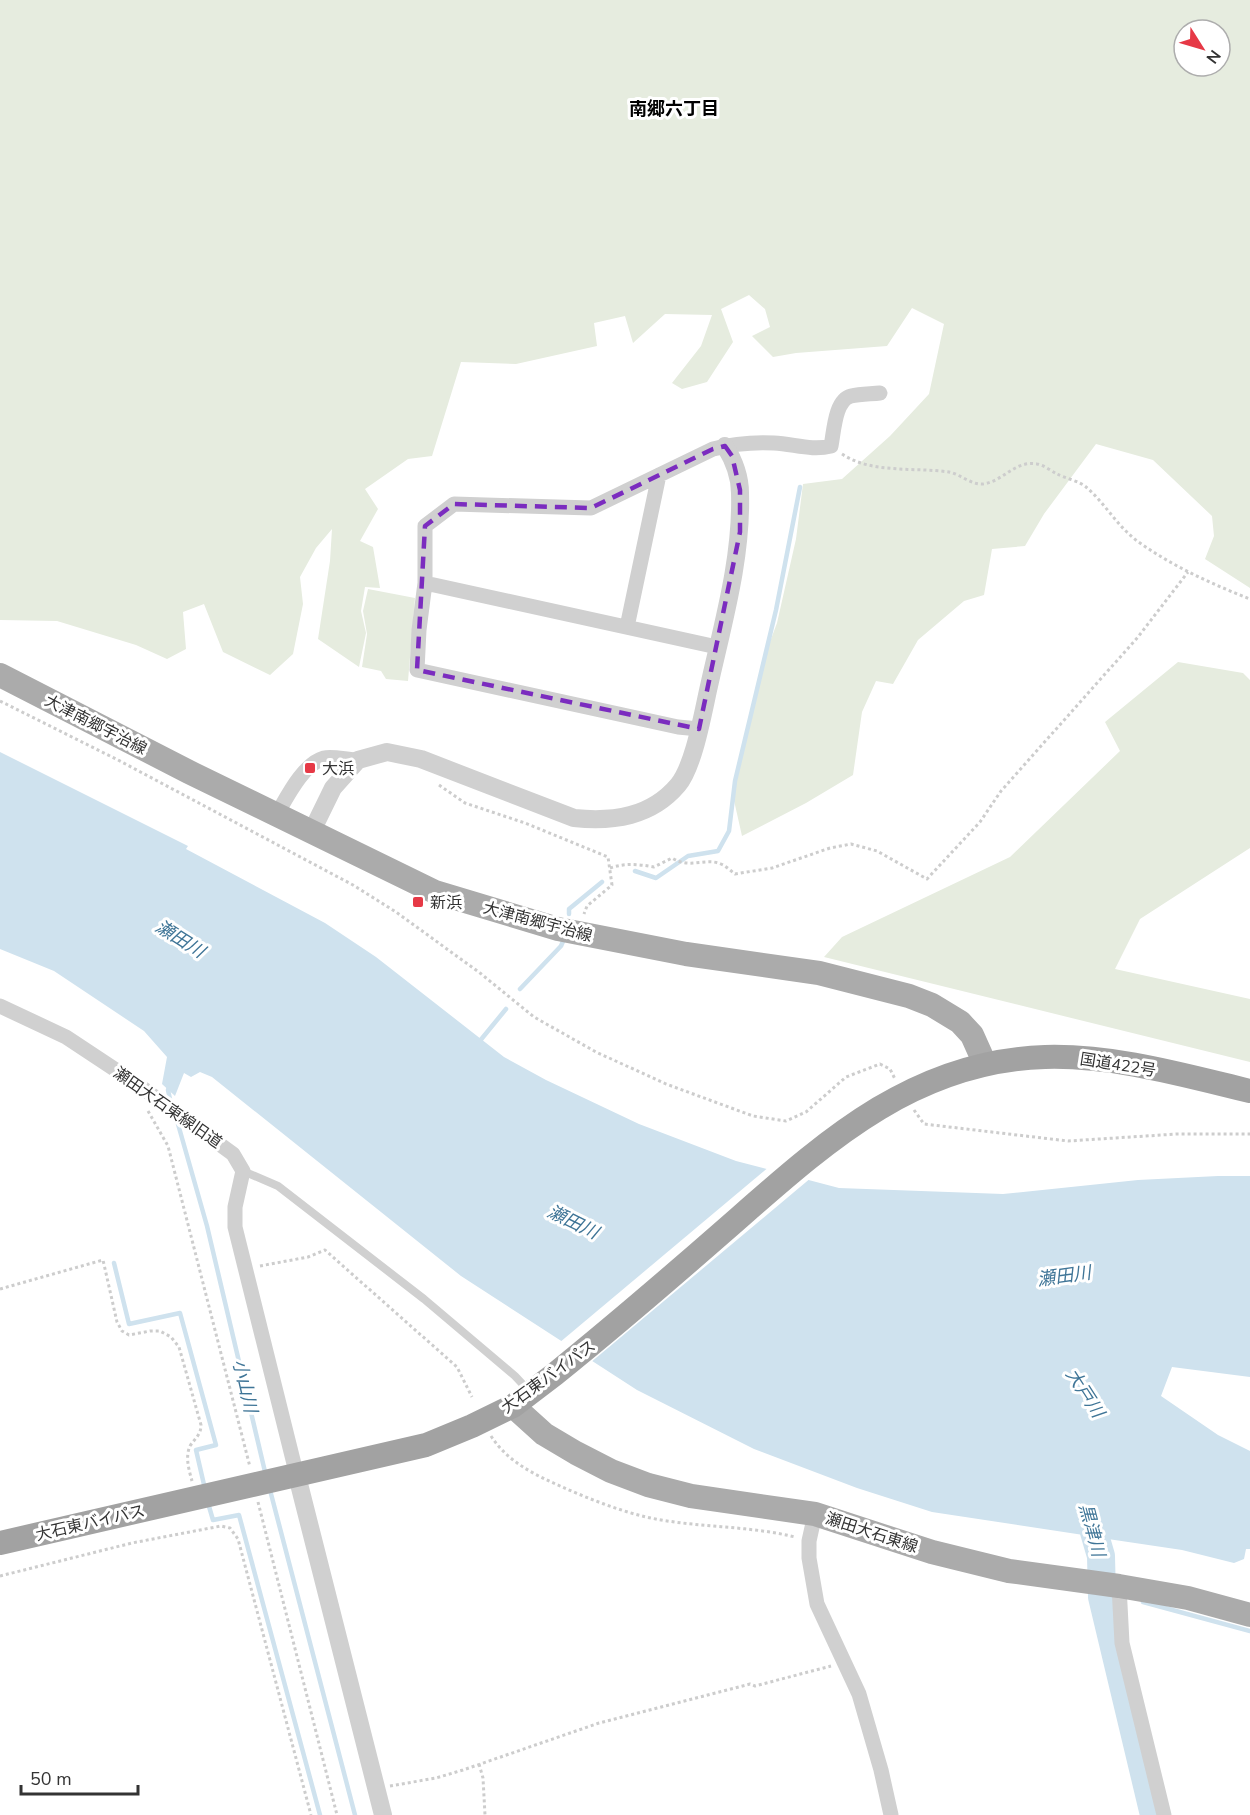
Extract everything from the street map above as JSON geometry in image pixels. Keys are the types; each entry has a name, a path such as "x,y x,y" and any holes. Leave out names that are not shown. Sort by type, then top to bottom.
{"highway":[{"name":"国道422号","path":"985,1064 1043,1057 1082,1057 1126,1063 1250,1091"},
{"name":"大石東バイパス","path":"0,1543 426,1445 472,1426 522,1399 555,1374 800,1165 867,1114 904,1093 945,1076 985,1064"}],"main road":[{"name":"大津南郷宇治線","path":"0,675 189,772 435,892 558,929 686,954 808,970 909,996 932,1005 960,1022 972,1035 985,1064"},
{"name":"瀬田大石東線","path":"522,1399 544,1434 611,1471 648,1485 691,1496 815,1514 932,1552 1009,1571 1188,1598 1250,1615"}],"street":[{"path":"699,729 678,727 417,670 425,583 425,526 454,504 591,508 713,449 725,446 774,443 819,449 831,446 837,409 844,399 850,396 880,393"},
{"path":"277,814 297,781 324,758 358,760 387,752 421,759 574,818 598,821 626,818 663,800 680,783 694,749 740,532 741,490 732,456 725,446"},
{"path":"627,627 659,475"},
{"path":"425,583 717,647"},
{"path":"312,831 333,788 358,760"},
{"name":"瀬田大石東線旧道","path":"0,1006 66,1037 138,1084 233,1154 243,1171"},
{"path":"243,1171 235,1208 235,1227 244,1269 383,1815"},
{"path":"815,1514 809,1541 809,1558 817,1604 860,1694 891,1815"},
{"path":"1105,1584 1122,1643 1164,1815"}],"lane":[{"path":"243,1171 278,1186 424,1299 515,1376 522,1399"}],"path":[{"path":"831,446 855,463 951,472 977,484 985,484 1004,476 1024,463 1040,464 1073,482 1084,484 1138,542 1188,572 1250,599"},
{"path":"610,868 622,864 654,867 672,858 682,864 705,862 722,864 735,874 772,868 830,848 851,844 877,851 927,879 980,822 1001,791 1138,637 1188,572"},
{"path":"0,701 118,760 353,885 396,912 480,973 534,1017 596,1052 666,1084 753,1116 786,1121 806,1112 846,1077 880,1064 890,1069 920,1121 934,1126 1068,1141 1177,1134 1250,1134"},
{"path":"438,784 465,803 525,823 608,857 612,885 587,906 578,933"},
{"path":"138,1084 152,1120 168,1146 337,1815"},
{"path":"244,1269 308,1257 325,1251 458,1367 472,1397"},
{"path":"0,1288 103,1260 117,1322 122,1331 129,1335 150,1330 160,1331 171,1337 179,1347 201,1425 201,1432 191,1445 188,1456 197,1497"},
{"path":"0,1576 132,1543 221,1526 230,1528 238,1539 310,1815"},
{"path":"377,1788 436,1778 599,1723 683,1700 750,1684 755,1686 844,1662"},
{"path":"479,1764 483,1778 485,1815"}],"highlighted area":[{"path":"725,446 732,456 740,490 740,532 699,729 417,670 425,526 454,504 591,508 713,449"}],"shaded area":[{"path":"0,0 1250,0 1250,588 1205,559 1214,536 1212,516 1153,460 1096,444 1044,514 1025,546 992,549 984,595 964,601 918,640 893,684 876,681 862,712 853,775 806,803 742,836 733,796 796,539 803,484 842,479 890,436 929,394 944,324 912,308 887,346 773,357 752,336 770,327 765,309 749,295 721,309 733,342 707,382 682,389 672,383 701,346 712,315 665,314 633,343 625,316 594,323 597,346 516,364 461,362 432,456 408,459 365,489 378,509 360,541 373,547 380,588 365,587 361,611 366,633 359,667 318,639 330,561 332,529 316,548 300,577 303,604 293,654 270,675 223,652 204,604 183,612 186,649 167,659 136,645 57,621 0,620"},
{"path":"368,589 415,598 408,681 386,679 381,671 362,667 367,634 363,611"},
{"path":"1178,662 1243,673 1250,680 1250,848 1140,919 1115,969 1250,999 1250,1062 824,957 842,937 1010,857 1120,751 1105,722"}],"water":[{"path":"0,752 188,846 186,849 325,923 376,957 504,1057 546,1080 639,1124 736,1161 839,1188 1003,1194 1138,1180 1250,1176 1250,1377 1172,1367 1161,1396 1218,1435 1250,1451 1250,1549 1246,1549 1244,1559 1234,1563 1182,1550 1108,1539 1104,1571 1094,1568 1090,1552 1090,1536 932,1512 857,1488 754,1449 637,1390 461,1276 212,1077 200,1072 191,1077 184,1073 175,1096 162,1084 167,1057 144,1031 54,971 0,949"}],"pier":[{"path":"770,1166 812,1177 590,1363 559,1343"}],"waterway":[{"path":"635,871 656,878 688,856 718,851 729,831 735,781 776,610 800,487"},
{"path":"569,914 569,909 602,882"},
{"path":"520,989 561,946 564,939"},
{"path":"479,1042 506,1009"},
{"name":"小山川","path":"169,1086 171,1104"},
{"name":"小山川","path":"176,1117 207,1226 266,1476"},
{"path":"114,1263 129,1324 180,1313 216,1445 196,1450 205,1489"},
{"name":"小山川","path":"270,1490 355,1815"},
{"path":"208,1503 213,1520 239,1515 320,1815"},
{"name":"黒津川","path":"1094,1532 1101,1556 1102,1597 1154,1815"},
{"path":"1102,1597 1117,1598"},
{"path":"1143,1602 1250,1631"}],"place":[{"name":"大浜","path":"310,768"},
{"name":"新浜","path":"418,902"}],"district":[{"name":"南郷六丁目","path":"674,109"}],"water label":[{"name":"瀬田川","path":"180,939"},
{"name":"瀬田川","path":"573,1222"},
{"name":"瀬田川","path":"1064,1276"},
{"name":"大戸川","path":"1085,1393"}]}
